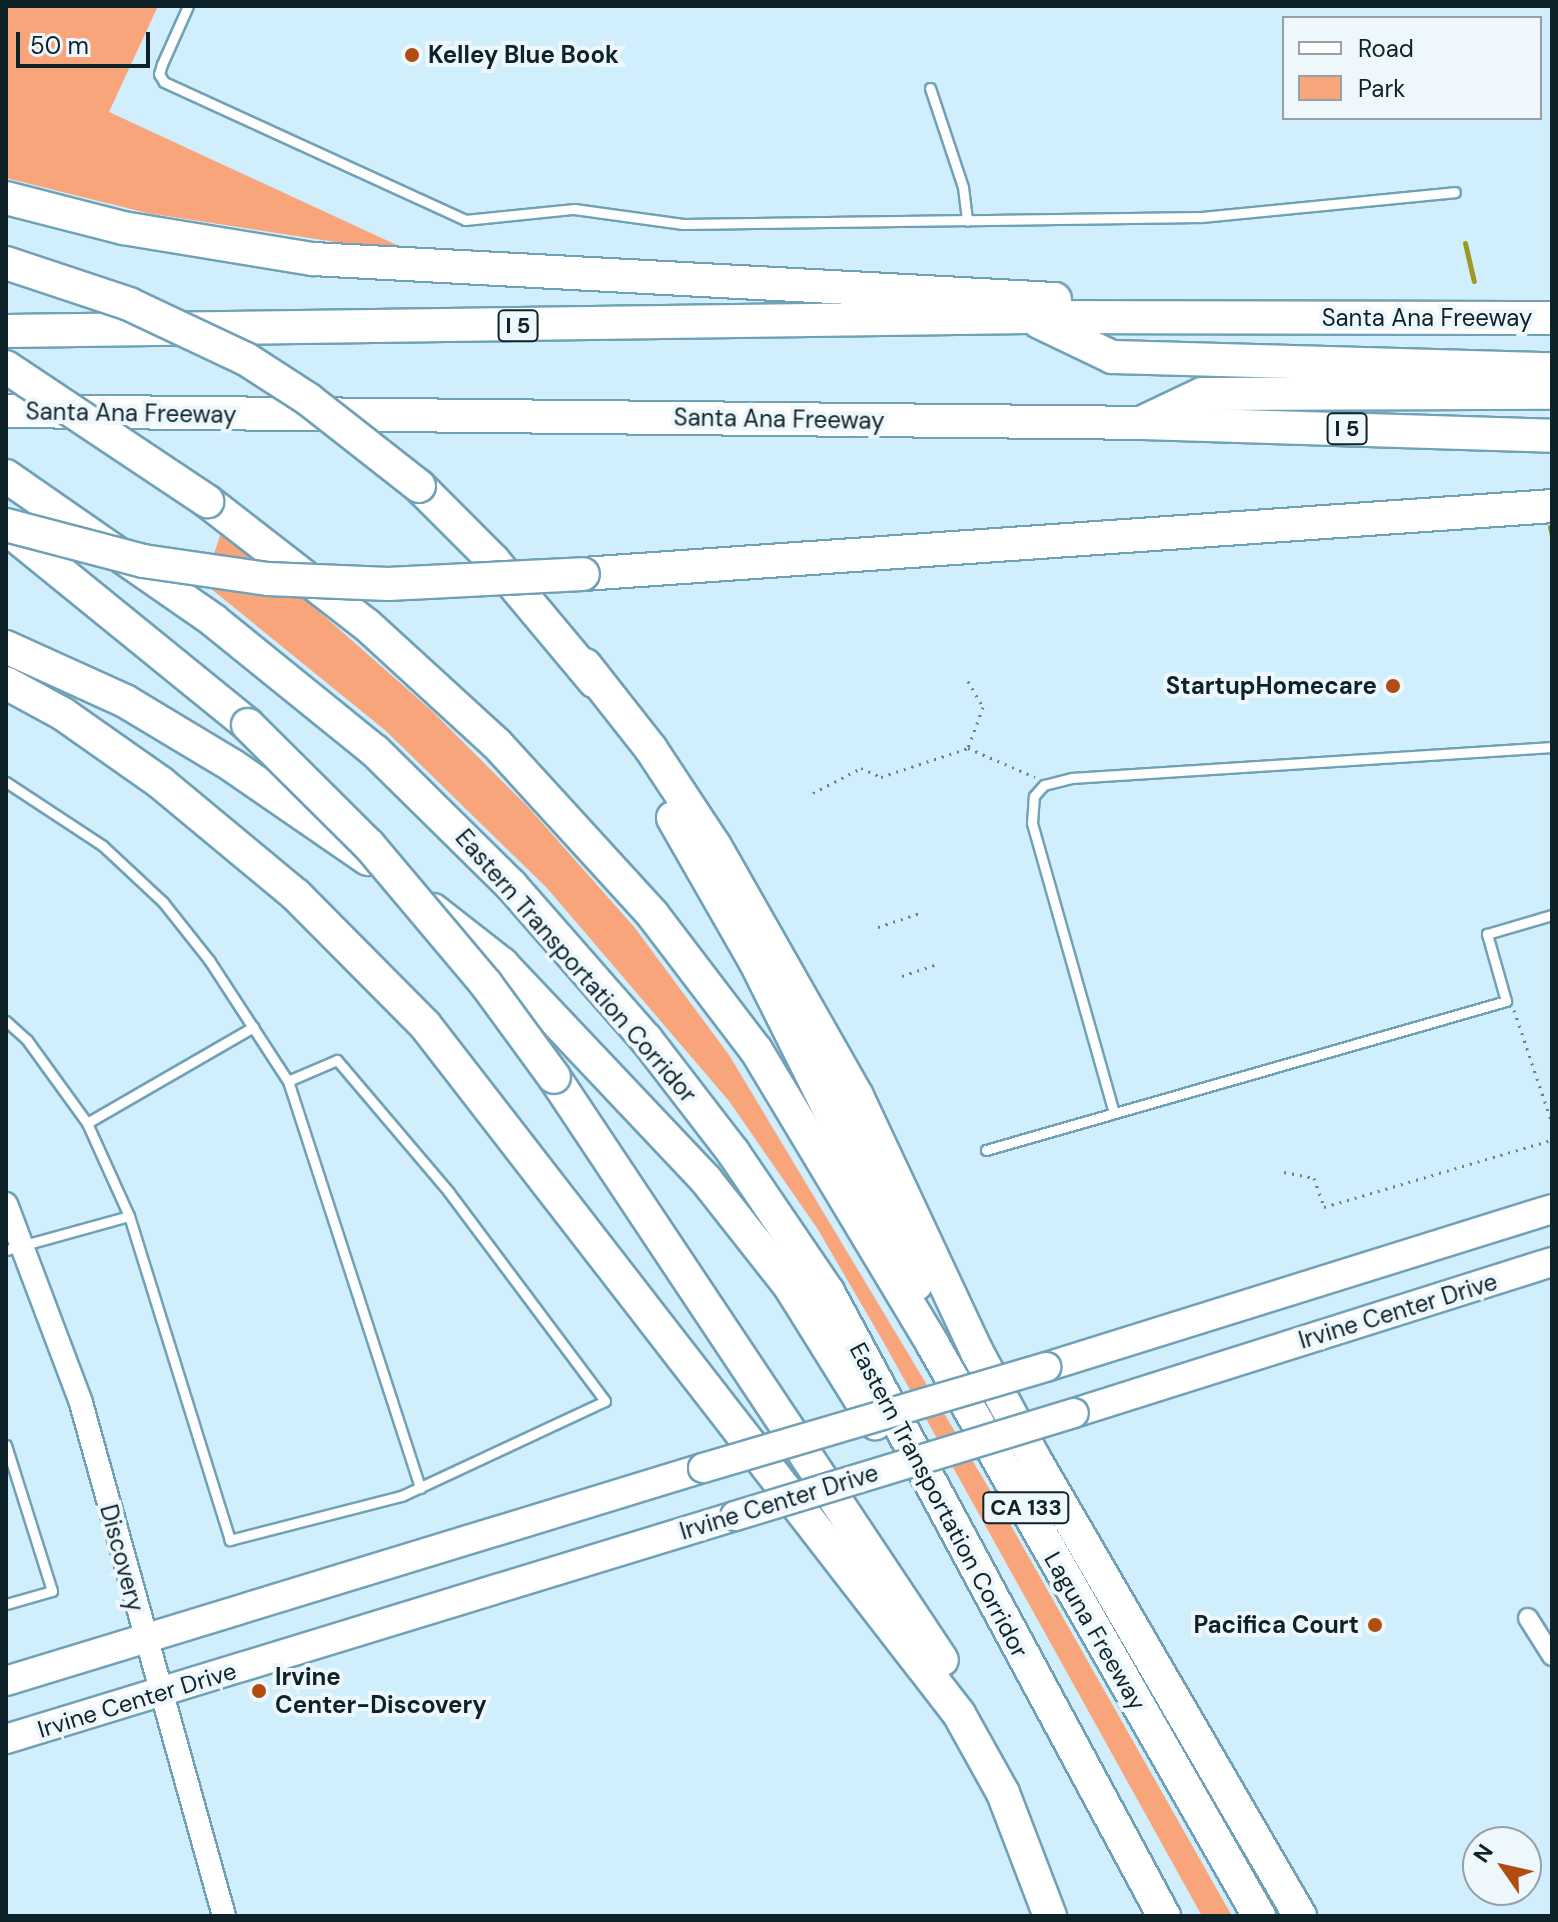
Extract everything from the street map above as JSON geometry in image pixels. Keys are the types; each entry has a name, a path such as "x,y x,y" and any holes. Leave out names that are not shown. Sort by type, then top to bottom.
{"highway":[{"path":"6,198 123,228 313,259 1049,297 1115,318"},
{"path":"6,263 129,304 246,359 308,399 419,486 585,665 651,749 739,887 857,1096 977,1352 1034,1458 1300,1916"},
{"path":"1029,317 1112,357 1552,369"},
{"name":"Santa Ana Freeway","path":"6,331 1029,317 1552,318"},
{"path":"6,367 207,501 367,625 497,744 653,915 756,1050 933,1345"},
{"path":"1143,423 1202,394 1552,393"},
{"name":"Santa Ana Freeway","path":"6,411 1143,423 1552,436"},
{"name":"Eastern Transportation Corridor","path":"6,476 213,620 375,751 511,885 646,1039 733,1152 828,1292 1034,1679"},
{"path":"11,531 143,561 268,579 388,584 609,573 1552,506"},
{"path":"11,531 248,725 369,845 486,984 554,1077 980,1717 1027,1811 1051,1916"},
{"path":"6,647 125,701 233,766 331,831 502,964 696,1169 789,1285 1034,1679 1164,1916"},
{"path":"585,665 755,961 860,1166 913,1274 933,1345"},
{"path":"6,683 63,714 161,783 296,895 425,1025 959,1714 1003,1793 1051,1916"},
{"name":"Laguna Freeway","path":"933,1345 1259,1916"}],"main road":[{"name":"Irvine Center Drive","path":"6,1681 703,1468 1046,1367 1552,1209"},
{"name":"Irvine Center Drive","path":"6,1739 1074,1413 1552,1262"}],"street":[{"name":"Discovery","path":"6,1204 15,1247 81,1403 224,1916"},
{"path":"1528,1618 1552,1656"}],"lane":[{"path":"188,6 162,64 159,74 164,82 465,220 574,209 683,224 1201,217 1455,192"},
{"path":"930,88 963,187 967,221"},
{"path":"1114,1113 1032,823 1034,796 1044,785 1064,779 1552,747"},
{"path":"6,782 103,846 163,902 288,1081 420,1488"},
{"path":"986,1150 1506,1001 1487,934 1552,915"},
{"path":"6,1021 27,1040 87,1123 129,1216 230,1540 420,1488 605,1401 448,1191 337,1060 288,1081"},
{"path":"87,1123 253,1027"},
{"path":"15,1247 129,1216"},
{"path":"6,1445 52,1591 6,1603"}],"path":[{"path":"968,681 983,707 968,748"},
{"path":"813,793 861,768 881,777 968,748 1026,769 1044,785"},
{"path":"878,927 923,912"},
{"path":"902,976 939,963"},
{"path":"1506,1001 1518,1015 1552,1121"},
{"path":"1284,1172 1314,1178 1324,1207 1552,1140"}],"green space":[{"path":"6,6 158,6 109,112 401,247 342,243 147,213 6,178"},
{"path":"223,527 432,711 529,808 635,928 729,1055 1005,1515 1232,1916 1202,1916 884,1343 817,1228 729,1101 547,888 386,731 204,583"}],"waterway":[{"path":"1465,243 1474,281"},
{"path":"1550,527 1552,536"}],"place":[{"name":"Kelley Blue Book","path":"412,55"},
{"name":"StartupHomecare","path":"1393,686"},
{"name":"Pacifica Court","path":"1375,1625"},
{"name":"Irvine Center-Discovery","path":"259,1691"}]}
